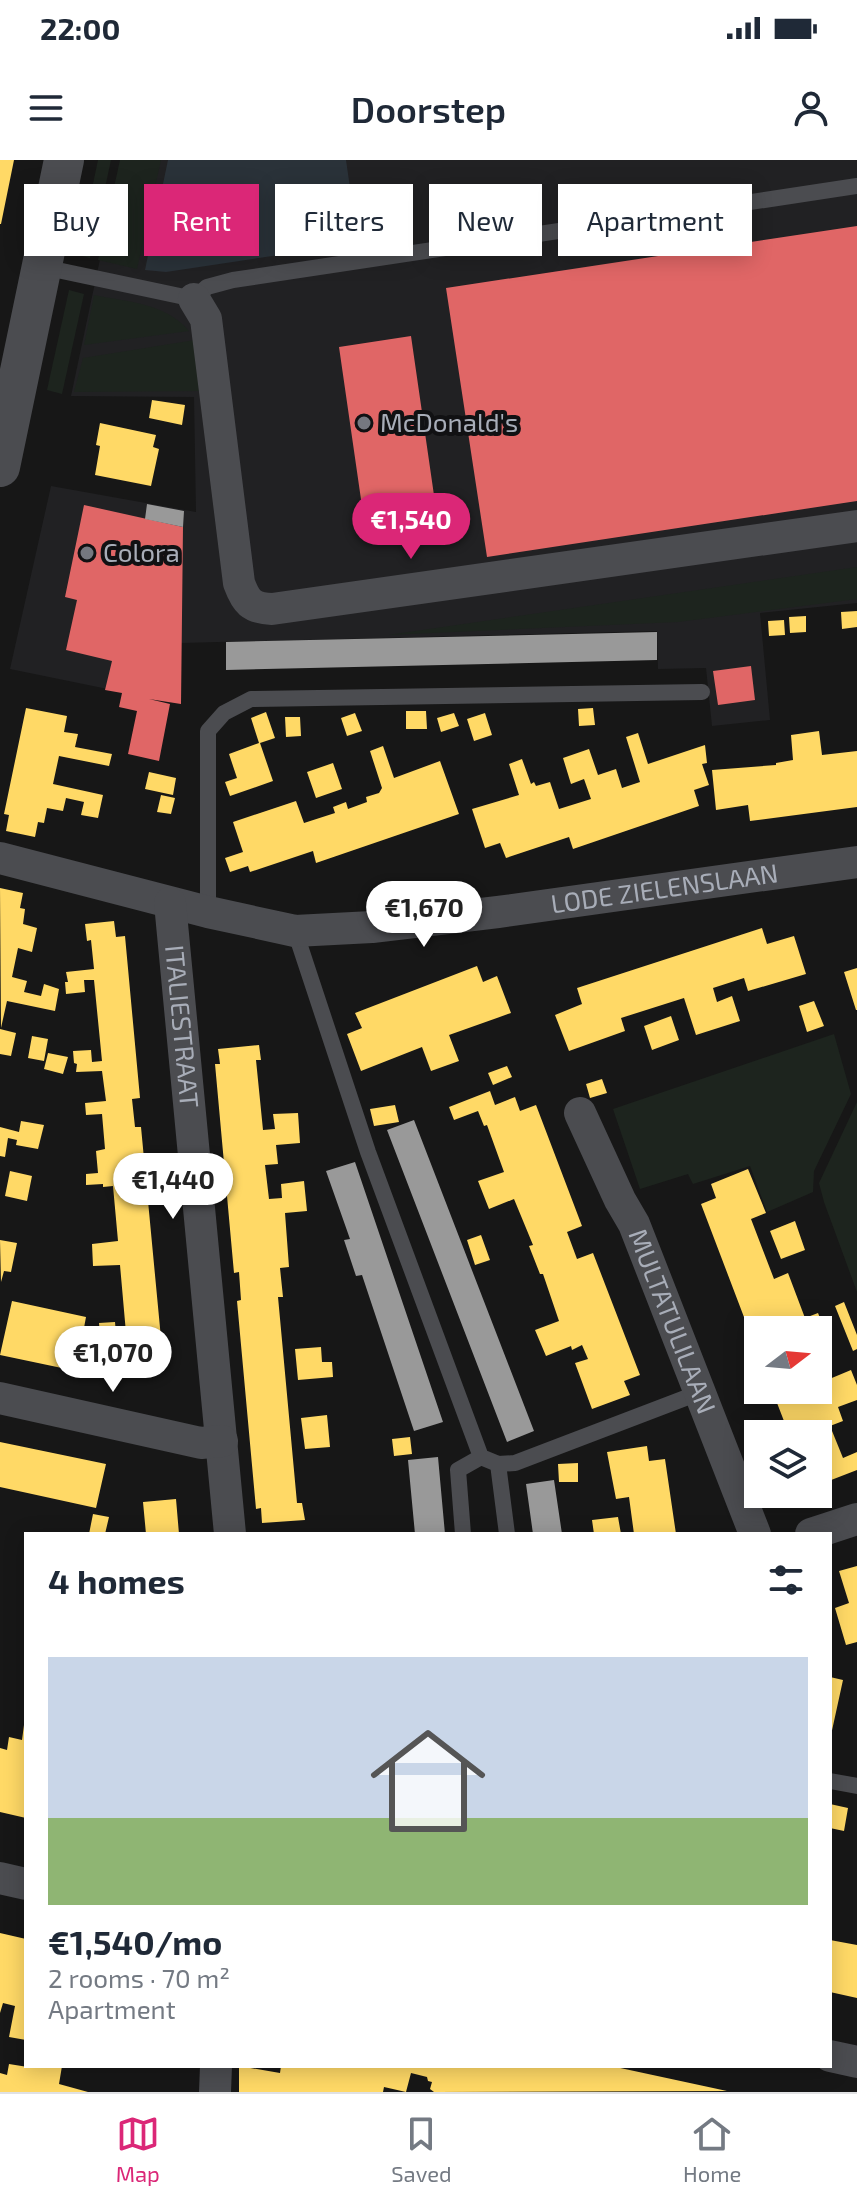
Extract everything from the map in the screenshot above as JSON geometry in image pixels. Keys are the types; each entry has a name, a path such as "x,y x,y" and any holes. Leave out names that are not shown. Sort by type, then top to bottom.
{"street":[{"path":"0,467 64,160"},
{"path":"194,299 206,319 239,583 245,598 258,608 272,609 857,526"},
{"name":"LODE ZIELENSLAAN","path":"0,858 170,903 295,931 372,927 482,914 857,862"},
{"name":"ITALIESTRAAT","path":"170,903 230,1532"},
{"name":"MULTATULILAAN","path":"580,1113 634,1224 754,1532"},
{"path":"0,1398 201,1443 222,1441"},
{"path":"817,1532 857,1519"},
{"path":"0,1878 24,1884"},
{"path":"832,2056 857,2062"},
{"path":"215,2092 216,2068"}],"lane":[{"path":"42,267 194,299 207,287 233,280 857,186"},
{"path":"208,912 208,731 224,713 251,699 702,692"},
{"path":"295,931 368,1152 481,1457 498,1464 515,1463 701,1392"},
{"path":"463,1532 458,1470 481,1457"},
{"path":"498,1464 507,1532"},
{"path":"832,1781 857,1786"}],"shaded area":[{"path":"98,160 111,160 106,184 93,184"},
{"path":"120,160 161,160 156,184 144,184 144,237 137,269 98,260 99,256 128,256 128,184 115,184"},
{"path":"121,160 857,160 857,603 760,613 770,720 712,726 706,668 658,669 657,631 181,643 181,704 10,669 51,486 196,512 194,397 71,396 101,256 128,256 128,184 116,184"},
{"path":"168,160 346,160 349,184 275,184 275,256 166,272 145,270 148,256 259,256 259,184 163,184"},
{"path":"69,290 84,294 62,394 47,390"},
{"path":"94,295 158,309 189,331 84,345"},
{"path":"195,340 199,391 74,392 83,358"},
{"path":"857,567 857,599 678,622 388,635"},
{"path":"834,1034 851,1094 814,1171 813,1192 767,1212 750,1166 693,1184 688,1174 640,1189 613,1109"},
{"path":"857,1102 857,1292 819,1183"}],"building: Homes":[{"path":"0,160 14,160 1,224 0,224"},
{"path":"152,400 185,405 182,425 149,418"},
{"path":"100,423 156,435 153,447 159,449 151,486 95,475"},
{"path":"857,611 857,627 842,629 841,612"},
{"path":"806,616 806,632 790,633 789,617"},
{"path":"784,620 785,635 769,636 768,621"},
{"path":"26,708 67,716 64,732 78,734 75,747 112,754 109,766 59,756 53,784 103,795 98,818 81,815 84,802 66,798 63,811 47,808 44,823 38,822 35,837 6,831 9,815 4,814"},
{"path":"593,708 595,725 579,726 578,709"},
{"path":"406,711 426,711 427,729 406,729"},
{"path":"266,712 275,738 260,743 273,781 230,796 225,782 237,778 229,754 259,743 251,718"},
{"path":"355,713 362,731 347,736 341,718"},
{"path":"454,713 459,726 441,732 437,718"},
{"path":"485,713 492,735 474,741 467,719"},
{"path":"285,717 300,717 301,736 286,737"},
{"path":"819,731 822,755 857,751 857,807 750,821 748,805 716,810 712,770 776,765 793,760 791,735"},
{"path":"638,733 648,764 705,745 707,763 702,764 709,785 694,790 699,806 573,849 569,837 506,858 500,843 485,848 472,809 519,795 509,764 522,759 531,784 534,782 536,786 550,782 559,809 591,799 584,779 571,784 563,758 589,749 598,775 616,769 622,788 640,782 626,737"},
{"path":"383,746 394,778 440,761 459,814 316,863 313,851 250,872 248,866 230,872 225,858 243,852 233,822 296,801 304,823 335,813 333,807 346,802 348,809 367,802 366,797 379,793 382,788 370,751"},
{"path":"333,763 342,789 316,798 307,772"},
{"path":"149,772 176,778 173,795 145,789"},
{"path":"161,795 175,798 171,814 157,812"},
{"path":"0,888 23,893 20,908 25,909 23,924 37,928 32,952 18,948 12,977 27,981 24,992 41,996 44,984 59,989 55,1011 7,1001 1,1028"},
{"path":"114,921 116,937 125,936 140,1098 132,1099 135,1127 141,1127 164,1370 131,1373 129,1354 117,1355 116,1346 101,1347 99,1323 115,1322 116,1334 126,1333 120,1265 93,1266 92,1244 118,1241 113,1186 86,1185 86,1174 98,1173 96,1151 105,1149 102,1114 86,1115 85,1103 106,1101 102,1071 76,1072 77,1064 74,1063 73,1051 91,1050 92,1062 102,1061 94,980 84,980 85,992 66,994 65,982 68,982 66,972 94,969 91,940 87,941 85,924"},
{"path":"762,928 767,944 794,936 806,974 748,991 744,978 713,988 717,1002 732,996 740,1021 696,1035 684,998 621,1018 625,1031 569,1051 555,1015 582,1004 577,988"},
{"path":"477,966 483,982 497,976 511,1013 449,1035 459,1061 431,1071 422,1047 361,1071 347,1034 362,1028 355,1013"},
{"path":"857,968 857,1010 856,1010 844,972"},
{"path":"814,1001 824,1026 807,1032 799,1006"},
{"path":"671,1016 679,1040 652,1050 644,1026"},
{"path":"0,1029 16,1033 11,1056 0,1054"},
{"path":"32,1036 48,1039 44,1061 28,1058"},
{"path":"259,1045 261,1060 256,1060 263,1130 275,1129 273,1114 298,1113 300,1143 276,1145 278,1164 265,1165 269,1199 282,1198 281,1184 304,1181 307,1211 285,1213 289,1267 280,1268 283,1297 278,1297 297,1503 302,1503 305,1520 262,1523 261,1508 256,1509 237,1301 241,1300 239,1272 234,1273 215,1064 220,1064 218,1049"},
{"path":"48,1053 68,1057 63,1074 44,1069"},
{"path":"507,1066 512,1077 493,1085 488,1073"},
{"path":"602,1079 607,1093 590,1098 586,1084"},
{"path":"490,1091 495,1105 515,1097 520,1111 536,1105 582,1226 567,1232 577,1259 593,1253 640,1375 624,1381 630,1395 592,1409 575,1363 588,1359 582,1345 546,1356 535,1330 559,1321 543,1274 540,1274 529,1246 533,1245 514,1199 489,1209 478,1181 504,1172 487,1125 484,1126 478,1111 454,1120 449,1107"},
{"path":"395,1105 399,1122 374,1126 370,1109"},
{"path":"21,1121 44,1125 38,1149 16,1145 17,1140 8,1138 5,1157 0,1156 0,1127 19,1132"},
{"path":"748,1169 766,1213 751,1219 774,1279 788,1273 804,1316 744,1317 701,1204 716,1198 711,1184"},
{"path":"10,1171 32,1176 27,1201 5,1196"},
{"path":"795,1221 805,1250 781,1259 770,1231"},
{"path":"481,1235 490,1260 475,1265 467,1240"},
{"path":"0,1240 17,1243 11,1272 4,1271 1,1282"},
{"path":"12,1301 86,1317 76,1371 0,1355"},
{"path":"844,1302 857,1335 857,1349 853,1351 835,1306"},
{"path":"321,1347 322,1362 332,1362 333,1377 298,1380 295,1349"},
{"path":"851,1370 857,1385 857,1400 838,1407 843,1421 832,1425 832,1420 784,1420 777,1404 832,1404 832,1378"},
{"path":"327,1415 330,1447 305,1449 301,1418"},
{"path":"832,1431 843,1458 857,1452 857,1470 832,1480"},
{"path":"410,1437 412,1454 394,1456 392,1439"},
{"path":"0,1442 106,1464 96,1508 0,1487"},
{"path":"647,1446 649,1461 665,1459 676,1532 634,1532 629,1497 616,1499 607,1452"},
{"path":"578,1463 578,1482 559,1482 558,1464"},
{"path":"176,1499 179,1532 146,1532 143,1502"},
{"path":"93,1514 109,1517 105,1532 89,1532"},
{"path":"618,1517 621,1532 594,1532 592,1520"},
{"path":"857,1566 857,1642 846,1645 835,1608 849,1603 839,1571"},
{"path":"832,1677 843,1680 832,1730"},
{"path":"24,1725 24,1818 0,1812 0,1748 7,1750 9,1737 22,1740"},
{"path":"832,1804 848,1808 844,1831 832,1828"},
{"path":"0,1933 24,1939 24,2040 9,2037 15,2006 3,2003 0,2013"},
{"path":"832,1940 857,1945 857,1998 832,1992"},
{"path":"9,2064 24,2068 62,2068 59,2084 88,2092 0,2092 0,2073 7,2075"},
{"path":"239,2068 280,2073 281,2068 620,2068 727,2091 434,2092 430,2089 432,2082 427,2077 411,2073 406,2092 384,2087 383,2092 239,2092"}],"building: Shops":[{"path":"857,226 857,501 487,557 446,288 658,256 752,256 752,242"},
{"path":"411,336 437,516 365,527 339,347"},
{"path":"84,505 183,527 181,704 149,699 170,704 159,761 128,754 137,711 119,707 122,693 105,690 112,661 66,650 77,600 65,597"},
{"path":"751,666 755,700 718,705 713,671"}],"building: Industry":[{"path":"147,504 184,511 183,527 145,519"},
{"path":"657,632 657,660 226,670 226,642"},
{"path":"414,1120 534,1431 507,1442 387,1130"},
{"path":"355,1162 443,1422 414,1431 362,1275 356,1276 344,1240 350,1239 326,1171"},
{"path":"438,1457 445,1532 415,1532 408,1460"},
{"path":"554,1480 562,1532 533,1532 526,1484"}],"place":[{"name":"McDonald's","path":"364,423"},
{"name":"Colora","path":"87,553"}]}
